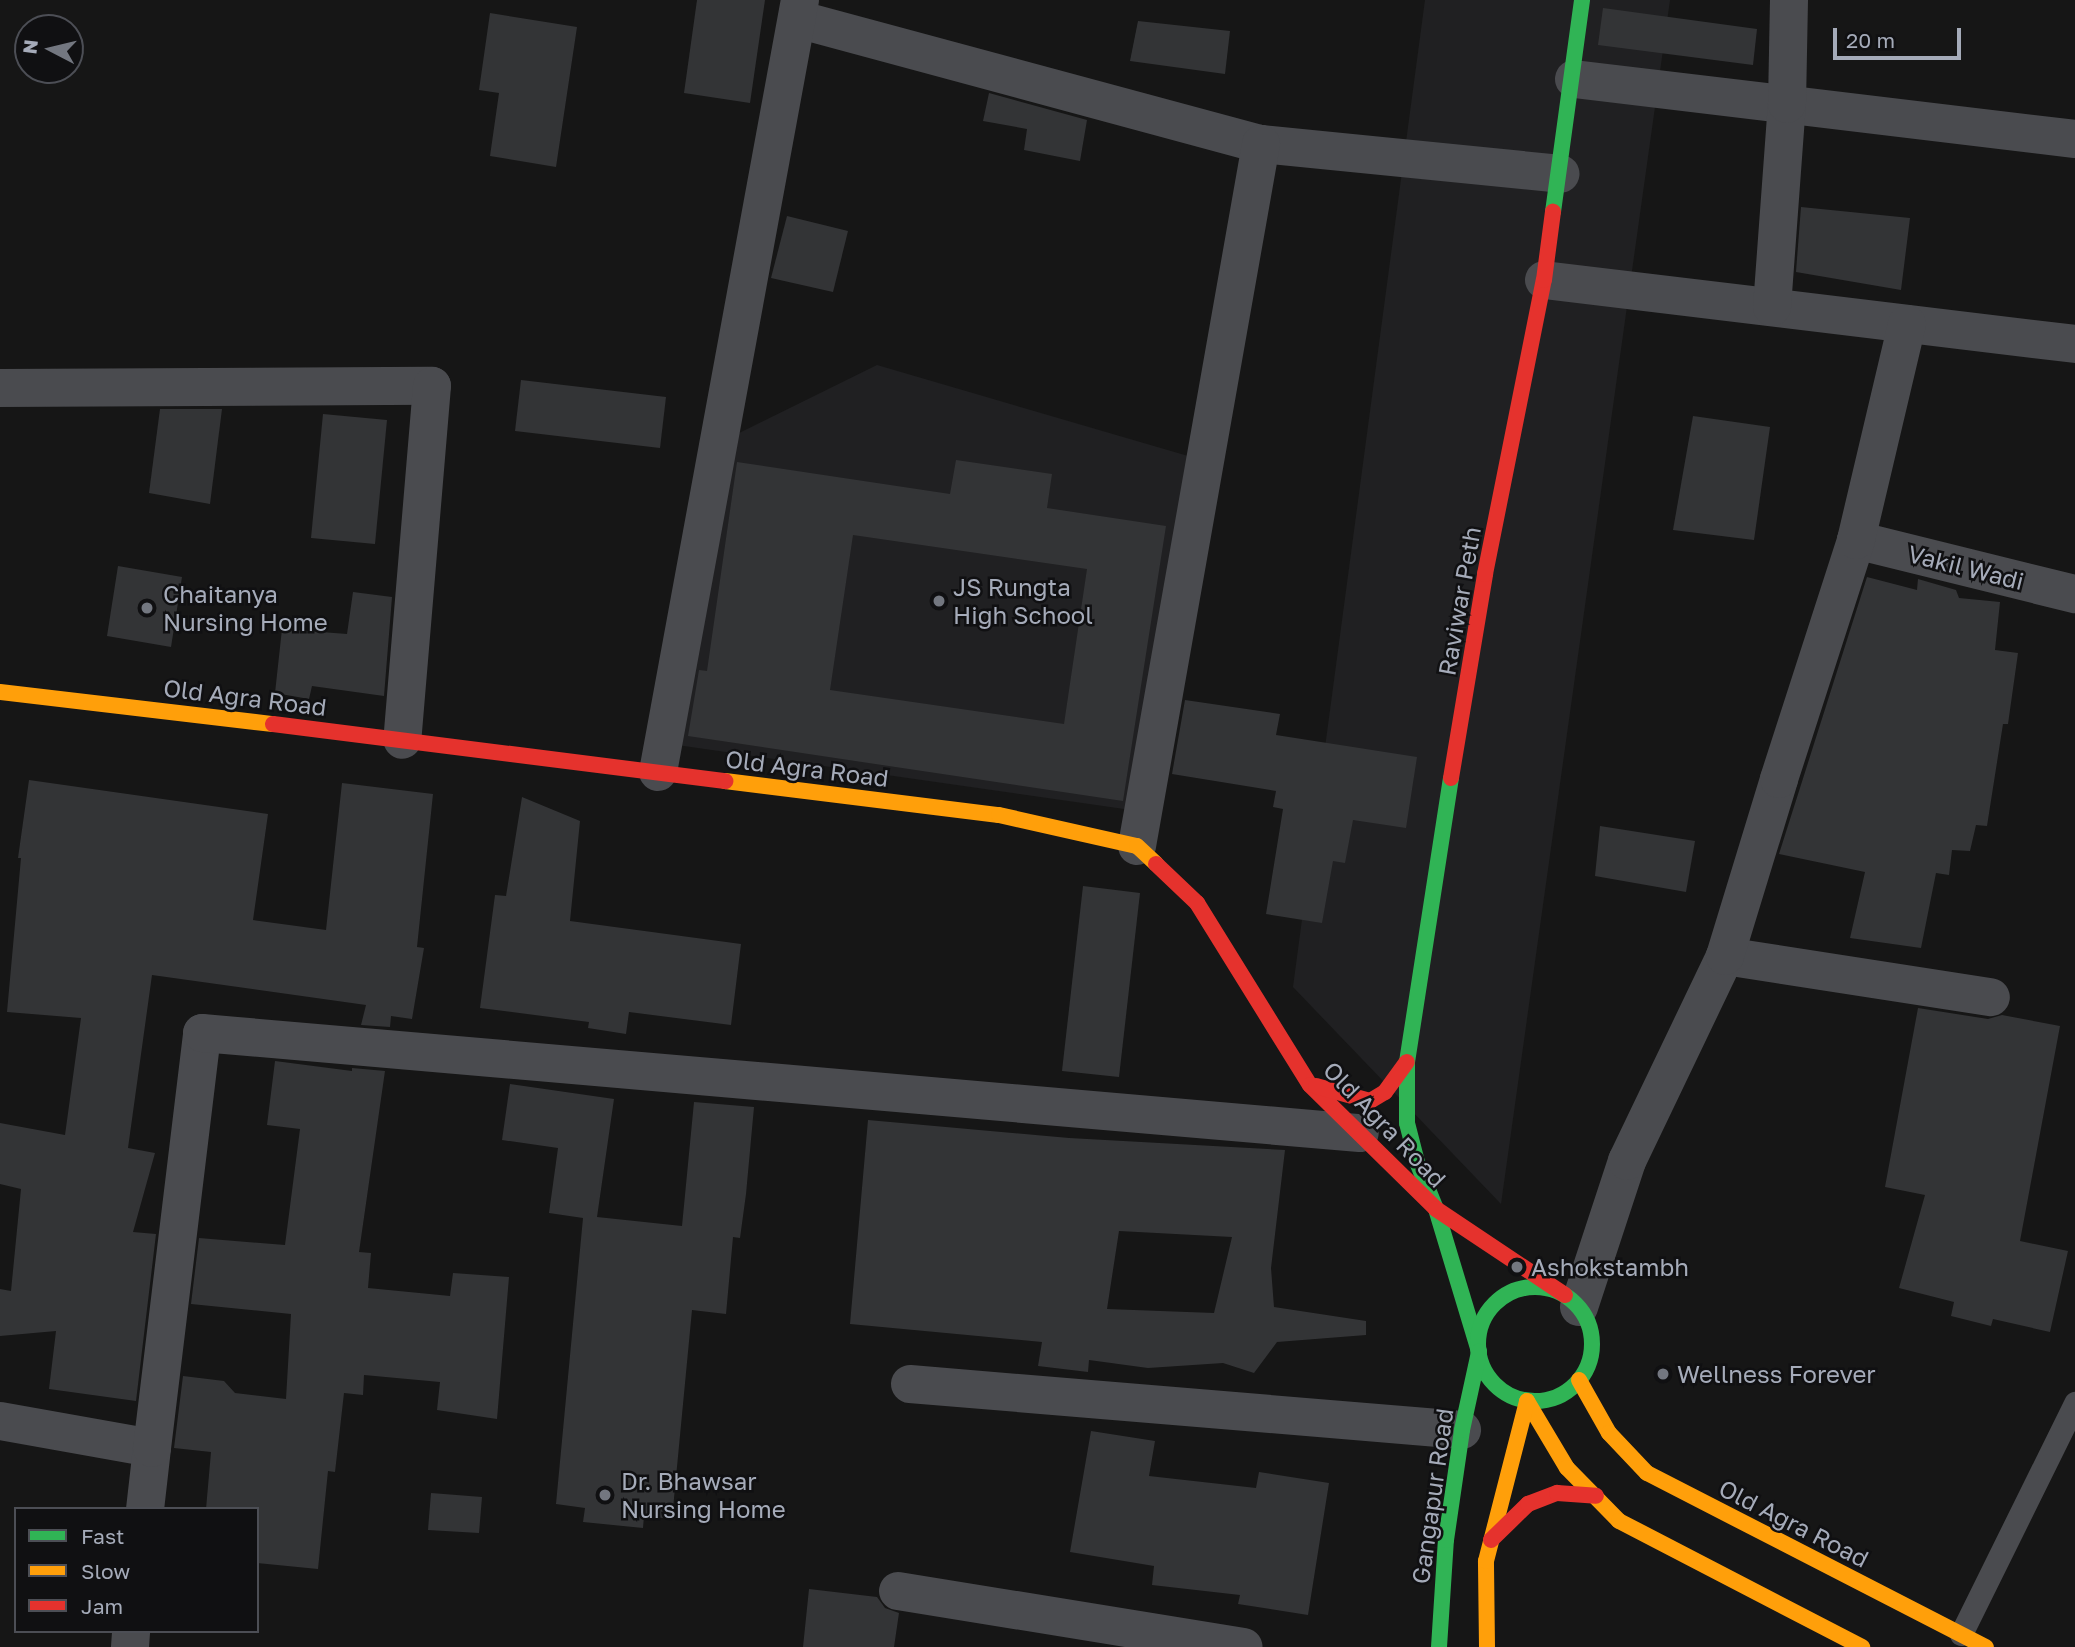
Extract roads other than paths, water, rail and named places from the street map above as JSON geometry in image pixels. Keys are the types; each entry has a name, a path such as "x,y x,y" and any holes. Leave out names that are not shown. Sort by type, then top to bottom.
{"main road":[{"name":"Raviwar Peth","path":"1436,1209 1417,1162 1407,1123 1408,1062 1424,943 1485,573 1544,280 1574,79 1582,0"},
{"name":"Old Agra Road","path":"0,692 43,695 999,815 1137,846 1197,903 1311,1084 1436,1209 1572,1301"},
{"path":"1311,1084 1370,1101 1384,1092 1408,1062"},
{"name":"Old Agra Road","path":"1436,1209 1479,1352"},
{"path":"1529,1287 1548,1288 1572,1301 1589,1325 1592,1344 1589,1363 1579,1380 1565,1393 1546,1400 1527,1401 1509,1395 1495,1384 1485,1370 1479,1352 1485,1317 1496,1302 1512,1292 1529,1287"},
{"name":"Gangapur Road","path":"1439,1647 1446,1540 1462,1430 1479,1352"},
{"name":"Old Agra Road","path":"1579,1380 1609,1433 1647,1473 1986,1647"},
{"path":"1527,1401 1567,1468 1619,1521 1862,1647"},
{"path":"1487,1647 1486,1561 1527,1401"},
{"path":"1491,1540 1528,1504 1557,1493 1595,1496"}],"street":[{"path":"1772,307 1787,104 1789,0"},
{"path":"658,772 798,9 1261,144 1560,174"},
{"path":"1574,79 2075,139"},
{"path":"1137,846 1261,144"},
{"path":"1544,280 2075,344"},
{"path":"1572,1301 1627,1161 1725,956 1856,540 1907,324"},
{"path":"0,388 432,386 402,740"},
{"name":"Vakil Wadi","path":"1856,540 2075,594"},
{"path":"1725,956 1991,997"},
{"path":"145,1507 202,1033 1360,1133"},
{"path":"910,1384 1462,1430"},
{"path":"0,1421 152,1448"},
{"path":"898,1591 1243,1647"}],"lane":[{"path":"1961,1634 2075,1403"}],"place":[{"name":"JS Rungta High School","path":"939,601"},
{"name":"Chaitanya Nursing Home","path":"147,608"},
{"name":"Ashokstambh","path":"1517,1267"},
{"name":"Wellness Forever","path":"1663,1374"},
{"name":"Dr. Bhawsar Nursing Home","path":"605,1495"}]}
